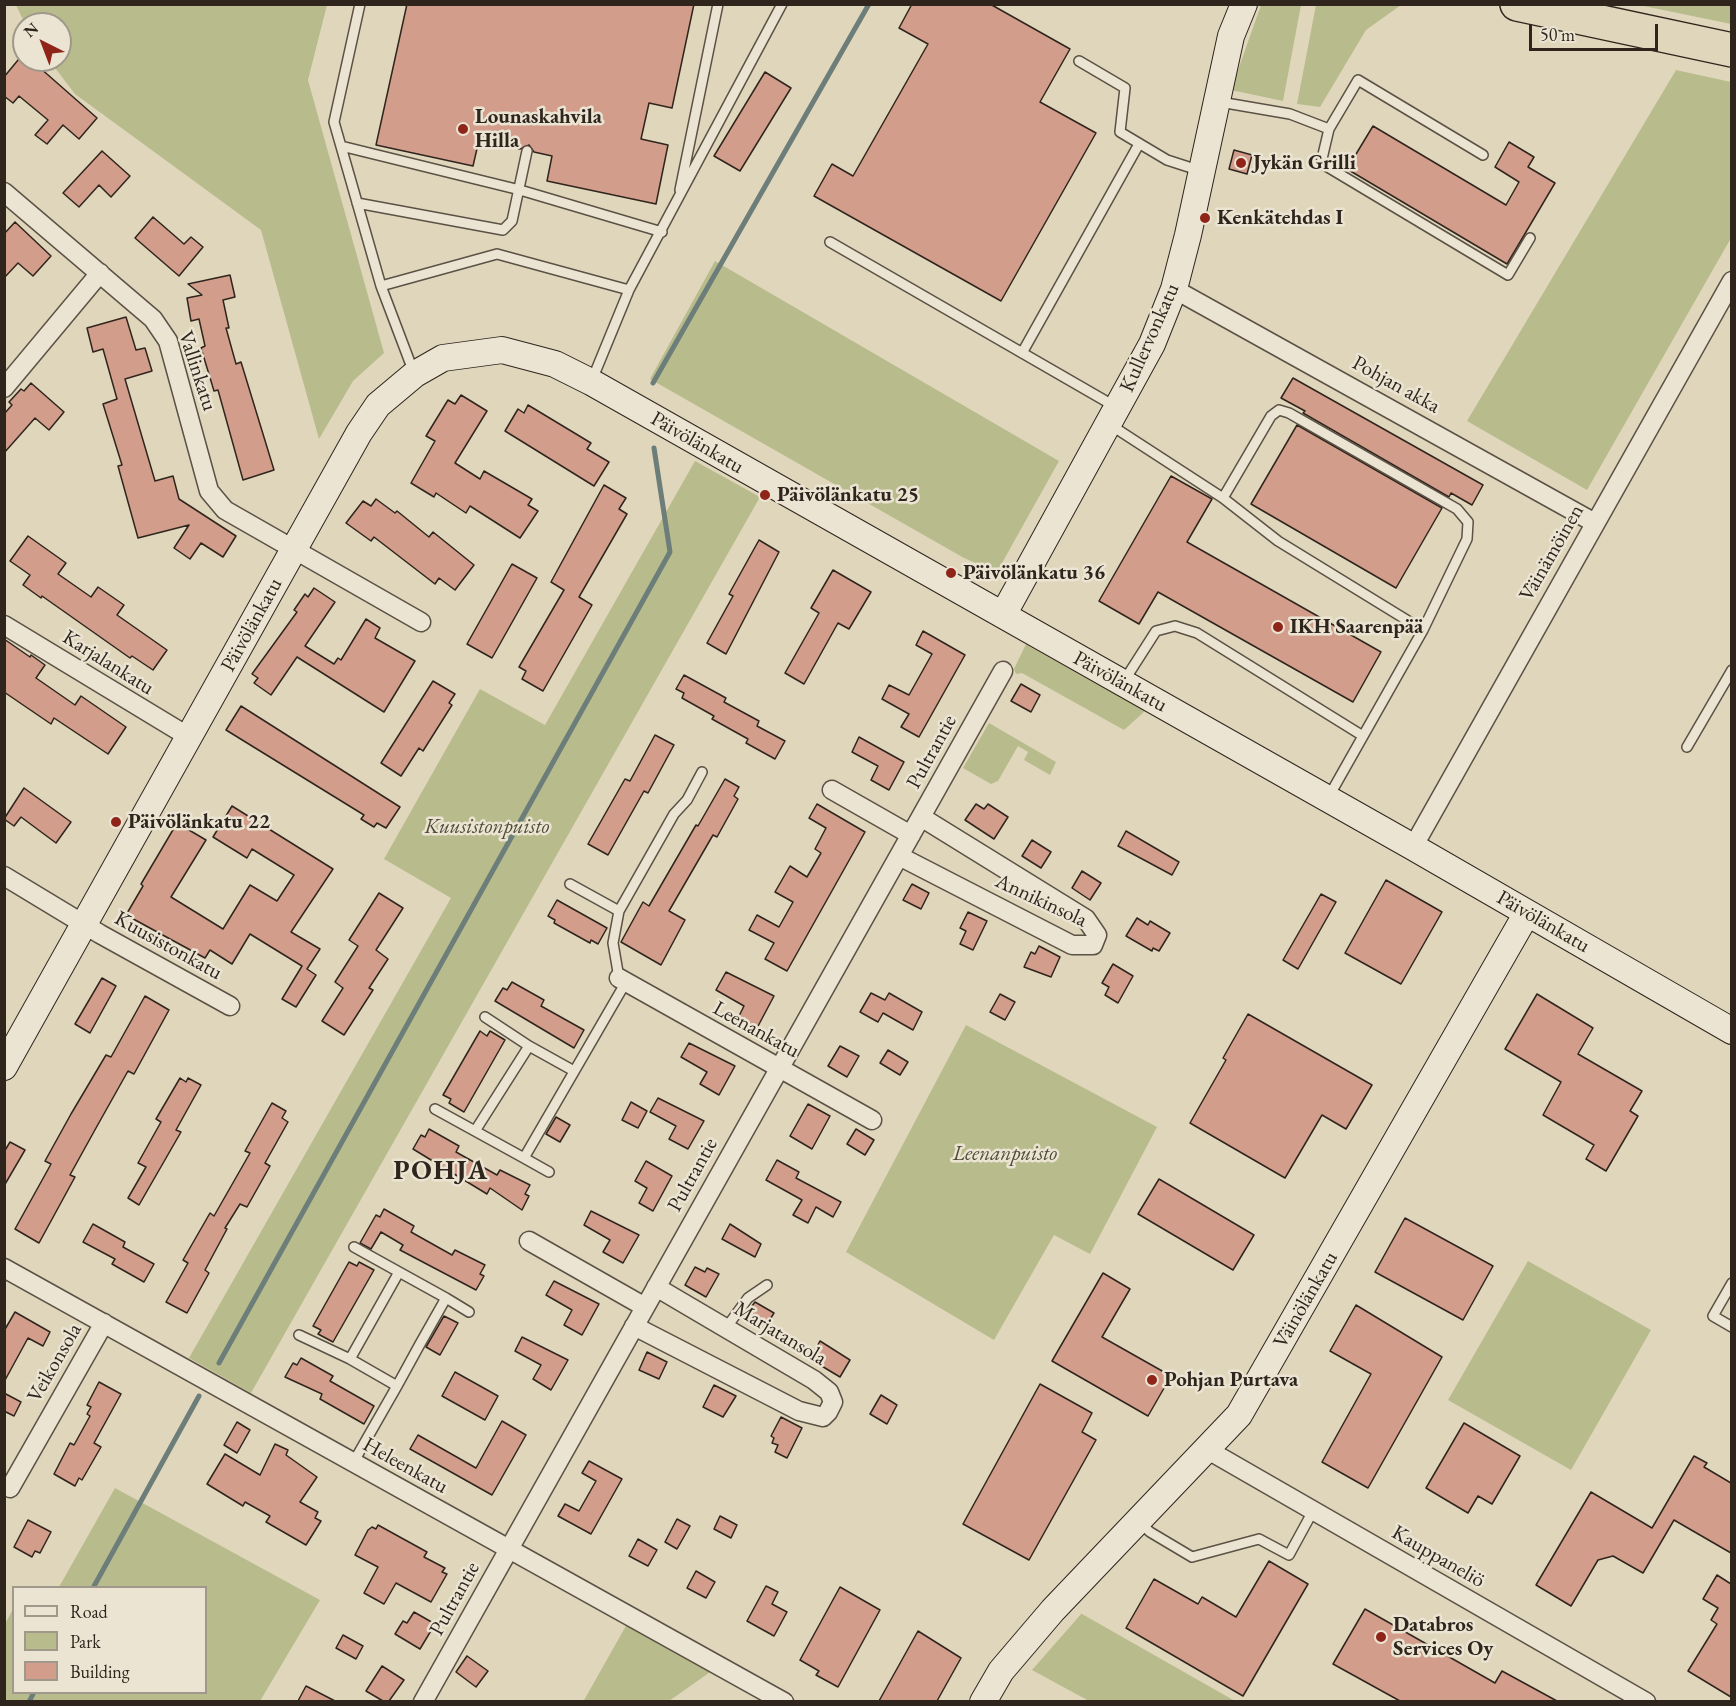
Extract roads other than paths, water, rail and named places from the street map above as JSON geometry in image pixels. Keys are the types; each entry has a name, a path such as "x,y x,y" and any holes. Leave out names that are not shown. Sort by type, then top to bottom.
{"highway":[{"path":"1518,4 1731,50"}],"street":[{"name":"Kullervonkatu","path":"1228,4 1231,36"},
{"name":"Kullervonkatu","path":"1003,615 1152,344 1174,289 1204,171 1231,36 1244,4"},
{"name":"Vallinkatu","path":"4,192 153,319 168,341 209,491 225,510 421,622"},
{"path":"4,388 100,273"},
{"name":"Väinämöinen","path":"1413,847 1731,281"},
{"name":"Pohjan akka","path":"1174,289 1595,523"},
{"name":"Päivölänkatu","path":"4,1067 358,433 378,405 415,374 443,358 502,350 555,364 591,382 1413,847 1731,1031"},
{"name":"Karjalankatu","path":"4,625 189,737"},
{"name":"Pultrantie","path":"423,1701 1003,671"},
{"path":"832,790 911,835"},
{"name":"Annikinsola","path":"899,856 1072,945 1093,945 1097,935 1086,919 921,817"},
{"name":"Kuusistonkatu","path":"4,876 84,925 230,1006"},
{"name":"Väinölänkatu","path":"983,1701 1001,1671 1053,1610 1239,1415 1527,913"},
{"name":"Leenankatu","path":"622,980 872,1120"},
{"path":"529,1241 645,1307"},
{"name":"Heleenkatu","path":"4,1268 784,1701"},
{"name":"Marjatansola","path":"634,1326 799,1411 823,1417 828,1412 833,1402 829,1392 814,1380 656,1287"},
{"name":"Veikonsola","path":"10,1488 104,1323"},
{"name":"Kauppaneliö","path":"1208,1450 1646,1701"}],"lane":[{"path":"360,4 334,122 381,286 415,374"},
{"path":"677,203 718,4"},
{"path":"591,382 629,290 782,4"},
{"path":"1079,61 1125,88 1120,132 1167,160 1204,171"},
{"path":"1483,155 1358,80 1329,129 1321,163 1508,274 1530,238"},
{"path":"1218,101 1290,114 1329,129"},
{"path":"1022,353 1139,144"},
{"path":"341,146 520,190 662,232"},
{"path":"357,203 503,230 512,220 520,190 526,151"},
{"path":"830,242 1022,353 1113,416 1278,541 1424,630"},
{"path":"381,286 497,254 629,290"},
{"path":"1223,498 1271,416 1279,410 1289,413 1457,509 1468,522 1467,539 1424,630 1328,799"},
{"path":"1123,683 1156,631 1174,626 1197,633 1364,736"},
{"path":"1687,747 1731,670"},
{"path":"524,1158 574,1071 622,980 613,943 619,911 674,814 687,800 702,772"},
{"path":"570,884 619,911"},
{"path":"486,1017 529,1046 574,1071"},
{"path":"475,1131 529,1046"},
{"path":"435,1109 549,1172"},
{"path":"354,1248 469,1311"},
{"path":"350,1359 399,1272"},
{"path":"1731,1283 1713,1316 1731,1327"},
{"path":"726,1328 748,1298 766,1285"},
{"path":"353,1463 446,1299"},
{"path":"299,1335 350,1359 397,1386"},
{"path":"1138,1521 1150,1532 1192,1557 1259,1539 1288,1555 1313,1511"}],"waterway":[{"path":"653,383 869,4"},
{"path":"219,1363 670,552 654,448"},
{"path":"94,1586 199,1396"},
{"path":"29,1702 33,1694"}],"place":[{"name":"Lounaskahvila Hilla","path":"463,129"},
{"name":"Jykän Grilli","path":"1241,163"},
{"name":"Kenkätehdas I","path":"1205,218"},
{"name":"Päivölänkatu 25","path":"765,495"},
{"name":"Päivölänkatu 36","path":"951,573"},
{"name":"IKH Saarenpää","path":"1278,627"},
{"name":"Päivölänkatu 22","path":"116,822"},
{"name":"Pohjan Purtava","path":"1152,1380"},
{"name":"Databros Services Oy","path":"1381,1637"}],"district":[{"name":"POHJA","path":"441,1172"}],"park label":[{"name":"Kuusistonpuisto","path":"487,827"},
{"name":"Leenanpuisto","path":"1005,1154"}]}
